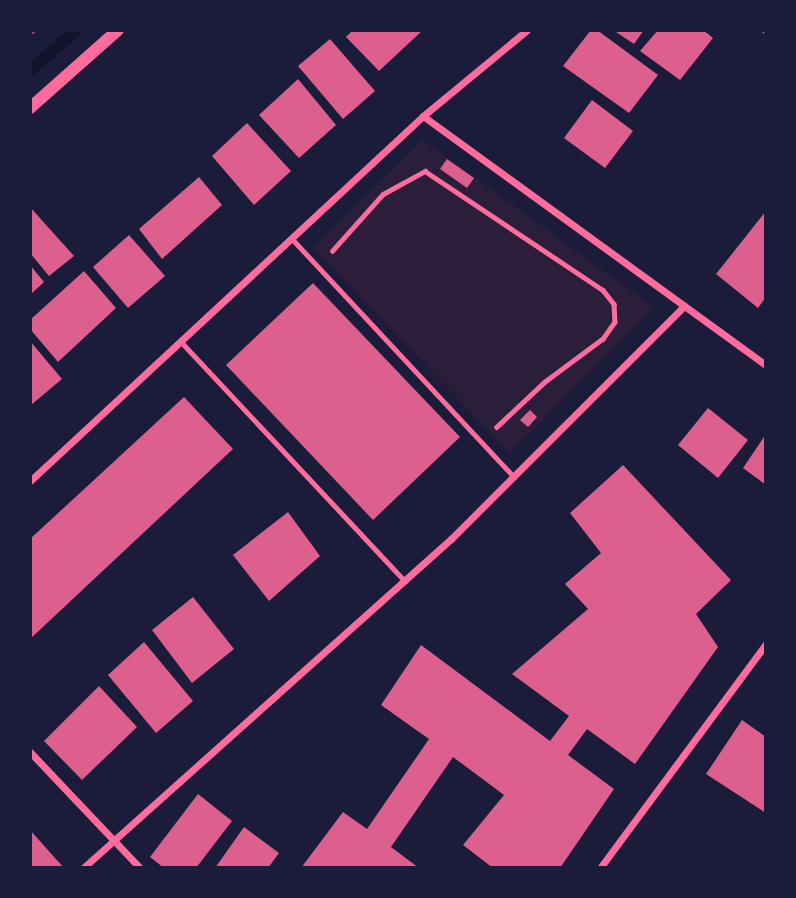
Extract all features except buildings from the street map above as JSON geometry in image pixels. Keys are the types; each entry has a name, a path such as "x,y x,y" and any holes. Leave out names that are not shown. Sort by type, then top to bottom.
{"street":[{"path":"30,108 118,30"},
{"path":"30,481 423,116 527,30"},
{"path":"423,116 766,365"},
{"path":"83,868 111,839 405,580 514,477 684,306"},
{"path":"600,868 766,644"},
{"path":"30,752 140,868"}],"lane":[{"path":"291,239 514,477"},
{"path":"181,342 405,580"}],"path":[{"path":"319,268 383,194 425,171 603,290 614,304 615,322 603,338 545,382 482,444"}],"shaded area":[{"path":"423,140 655,308 510,453 313,248"}],"waterway":[{"path":"30,71 76,30"}]}
